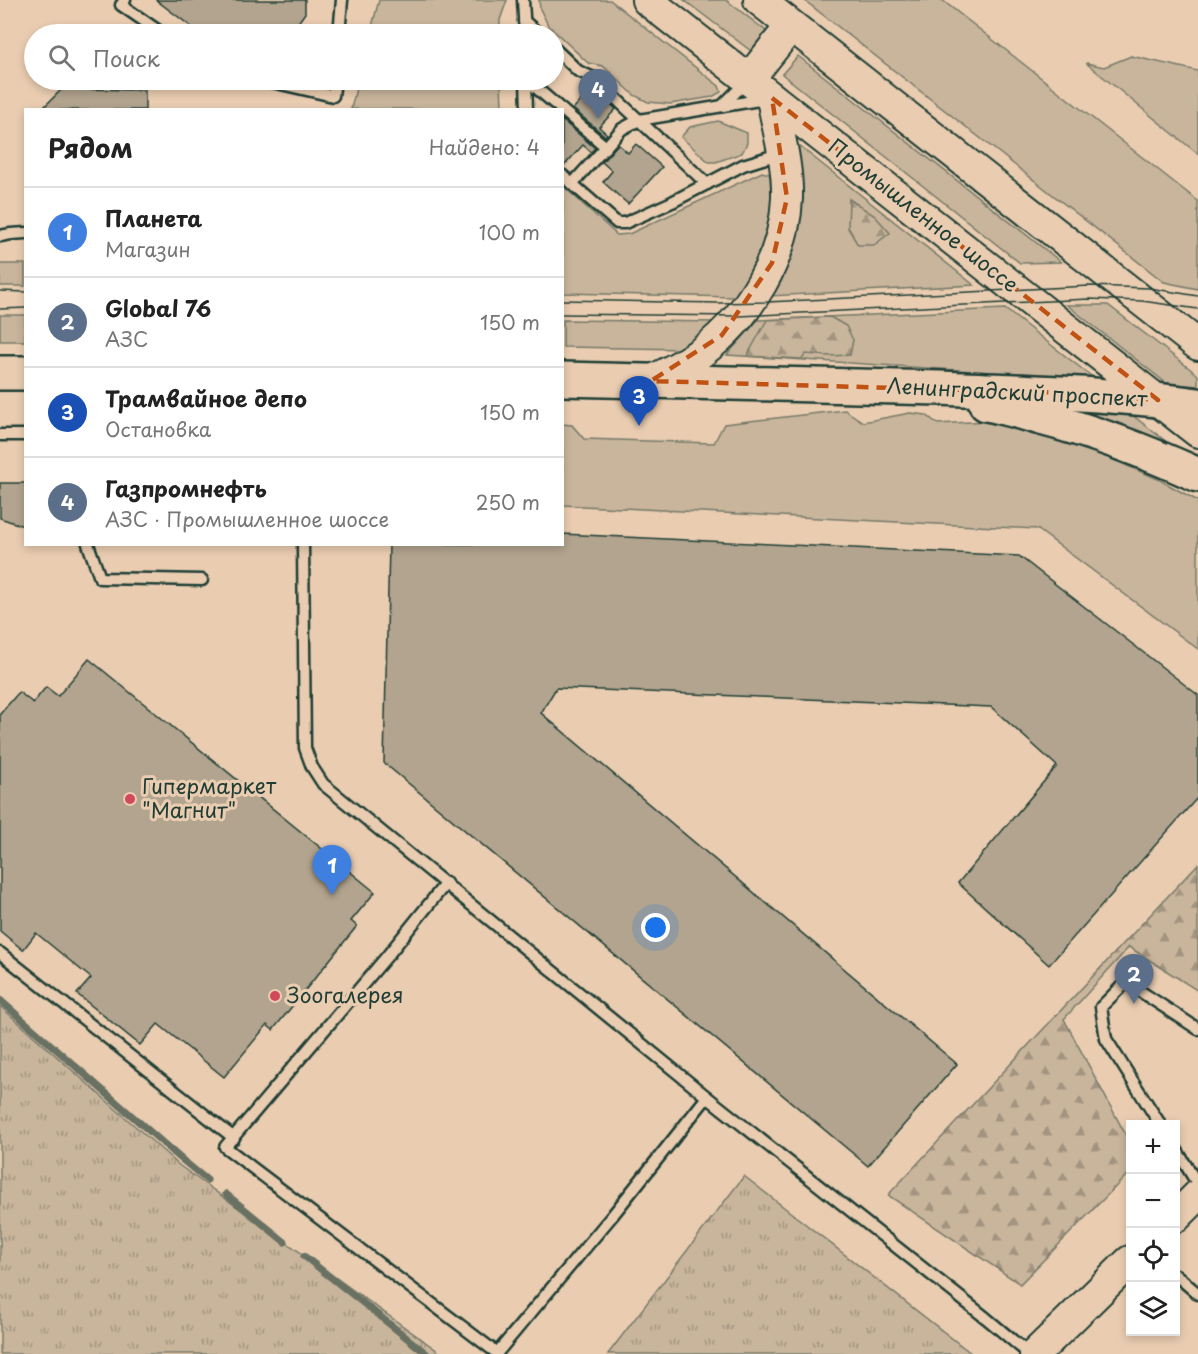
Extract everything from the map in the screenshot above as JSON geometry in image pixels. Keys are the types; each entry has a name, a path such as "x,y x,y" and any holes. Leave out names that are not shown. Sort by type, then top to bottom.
{"main road":[{"name":"Промышленное шоссе","path":"647,0 1198,432"},
{"path":"764,2 1198,345"},
{"path":"651,381 703,351 736,320 757,291 772,263 781,240 785,219 786,177 782,153 760,89 792,26"},
{"path":"0,373 24,373"},
{"name":"Ленинградский проспект","path":"564,380 836,385 1072,393 1198,405"},
{"name":"Ленинградский проспект","path":"836,385 937,396 1000,406 1065,424 1124,444 1198,475"},
{"path":"1180,1213 1198,1195"},
{"path":"1035,1354 1126,1266"}],"lane":[{"path":"125,0 122,5 149,24"},
{"path":"340,24 342,0"},
{"path":"523,0 525,21 528,24"},
{"path":"564,58 578,71 594,78 707,184"},
{"path":"722,106 760,89"},
{"path":"573,183 622,129 639,120 722,106 760,89"},
{"path":"307,90 333,96 334,90"},
{"path":"527,90 527,108"},
{"path":"539,90 560,108"},
{"path":"564,112 606,147"},
{"path":"564,176 617,223 625,223 672,202 743,165 782,153"},
{"path":"0,236 24,234"},
{"path":"0,435 24,435"},
{"path":"89,546 100,578 202,580"},
{"path":"303,546 305,748 312,767 323,784 707,1097 1029,1354"},
{"path":"446,883 225,1147 497,1353 707,1097"},
{"path":"0,953 234,1137"},
{"path":"1157,1120 1106,1039 1101,1006 1126,982 1198,1029"},
{"path":"1180,1156 1198,1185"},
{"path":"1180,1278 1198,1294"}],"highlighted area":[{"path":"772,98 1158,400 1072,393 651,381 722,335 772,263 787,198"}],"green space":[{"path":"379,0 507,0 500,24 373,24"},
{"path":"539,0 610,0 719,86 721,92 712,97 670,104 648,102 634,95 603,66 588,63 564,40 564,24 548,24 540,9"},
{"path":"684,0 726,0 766,31 751,51"},
{"path":"804,0 942,0 1198,201 1198,289 1164,282"},
{"path":"798,56 1061,262 1020,263 782,74"},
{"path":"1131,56 1198,71 1198,154 1086,63 1104,67"},
{"path":"356,90 501,90 502,108 351,108"},
{"path":"718,121 747,133 747,143 742,153 716,162 709,162 681,137 690,127"},
{"path":"798,145 974,285 770,296 778,286 795,241 801,176"},
{"path":"762,172 773,175 773,214 766,245 752,274 735,297 564,293 564,187 617,235 629,234"},
{"path":"849,199 875,216 890,233 874,245 858,245 848,228"},
{"path":"0,264 24,264 24,286 0,286"},
{"path":"1067,305 1108,305 1198,375 1198,386 1166,383"},
{"path":"1005,309 1095,379 727,355 758,320"},
{"path":"0,315 24,315 24,341 0,341"},
{"path":"830,317 846,326 853,340 850,355 806,354 802,359 747,356 767,320"},
{"path":"564,320 717,322 688,349 564,347"},
{"path":"1055,405 1132,415 1181,453"},
{"path":"845,410 863,422 910,413 926,415 938,424 987,421 1057,439 1158,479 1198,501 1198,649 1037,529 564,505 564,424 572,425 584,439 714,443 724,424"},
{"path":"1198,864 1198,991 1129,947 1064,1019 1126,1135 1126,1176 1020,1284 888,1195"},
{"path":"0,1006 180,1166 442,1354 0,1354"},
{"path":"744,1176 972,1354 608,1354"}],"building":[{"path":"156,0 305,0 305,13 297,24 188,24"},
{"path":"593,87 616,109 599,127 607,134 605,136 573,109"},
{"path":"61,90 145,90 145,108 43,108"},
{"path":"564,122 595,148 591,152 583,145 564,166"},
{"path":"618,144 628,153 636,144 662,167 628,204 603,182 612,171 602,162"},
{"path":"0,483 24,483 24,526 0,518"},
{"path":"564,534 1019,556 1198,695 1198,797 1049,965 958,883 1057,766 991,707 556,688 541,713 957,1064 868,1166 384,763 389,546 564,546"},
{"name":"Гипермаркет \"Магнит\"","path":"89,659 375,892 351,921 357,926 273,1030 267,1025 224,1077 158,1024 140,1045 77,994 91,978 36,933 23,950 0,931 0,714 19,692 33,703 46,687 58,696"}],"waterway":[{"path":"0,1000 207,1180"},
{"path":"226,1194 285,1242"},
{"path":"304,1256 427,1354"}],"tram line":[{"path":"564,300 767,302 1089,286 1149,288 1198,296"},
{"path":"0,291 24,292"},
{"path":"564,314 739,316 1089,299 1142,301 1198,309"},
{"path":"0,309 24,308"}],"place":[{"name":"Газпромнефть","path":"598,119"},
{"name":"Трамвайное депо","path":"639,426"},
{"name":"Гипермаркет \"Магнит\"","path":"130,799"},
{"name":"Планета","path":"332,895"},
{"name":"Зоогалерея","path":"275,996"},
{"name":"Global 76","path":"1134,1004"}]}
